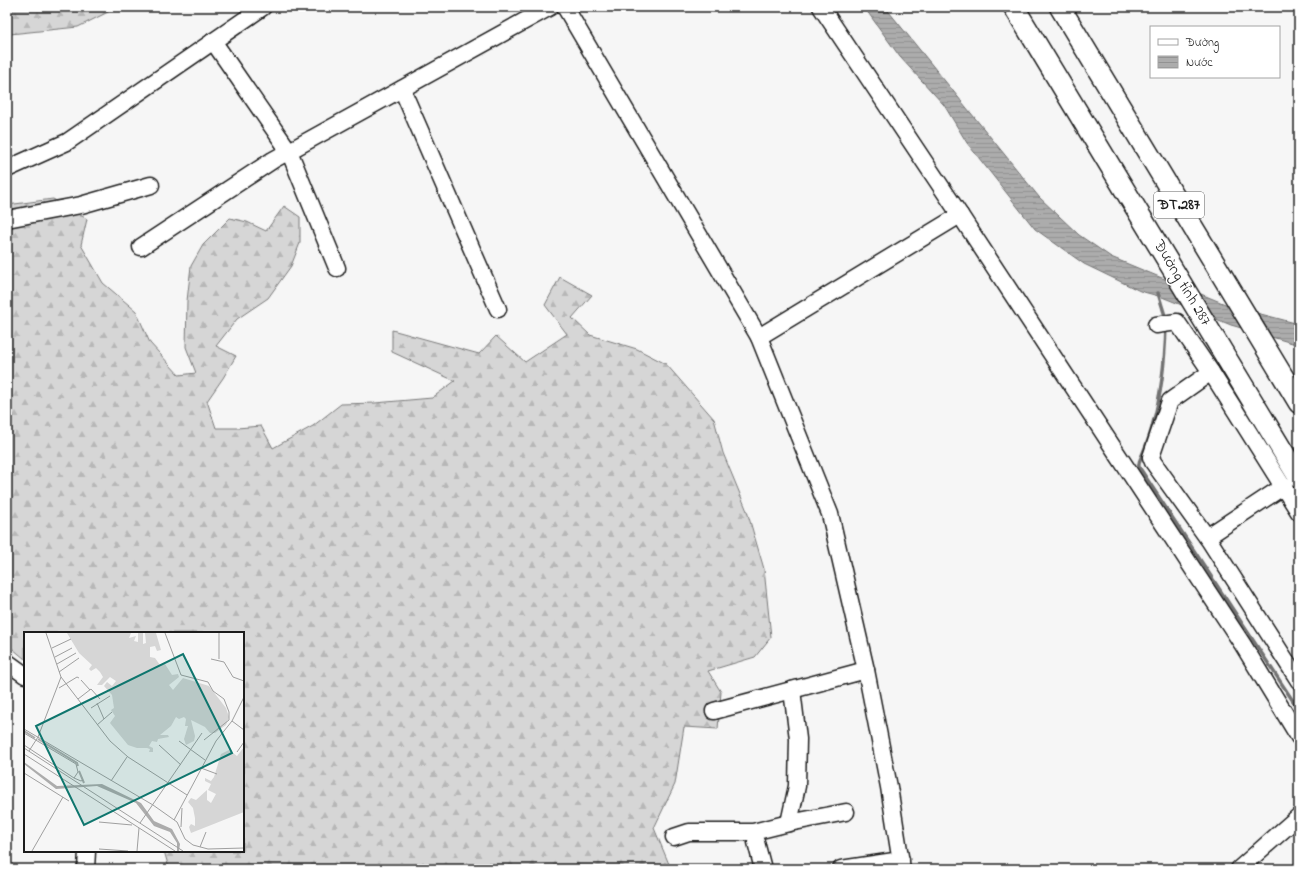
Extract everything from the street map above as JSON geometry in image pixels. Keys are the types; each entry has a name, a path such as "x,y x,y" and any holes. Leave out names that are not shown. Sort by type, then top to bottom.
{"main road":[{"name":"Đường tỉnh 287","path":"1014,7 1203,318 1291,482"},
{"name":"ĐT.287","path":"1060,7 1299,403"}],"street":[{"path":"7,169 67,142 263,7"},
{"path":"141,247 273,160 550,7"},
{"path":"566,7 759,337 830,514 866,670 889,787 902,865 841,869"},
{"path":"821,7 1243,645 1299,738"},
{"path":"213,41 288,152 337,268"},
{"path":"402,89 498,310"},
{"path":"7,219 81,204 151,185"},
{"path":"759,337 960,215"},
{"path":"1156,325 1203,318"},
{"path":"1176,322 1291,482 1299,512"},
{"path":"1211,372 1170,401 1151,457 1207,537 1299,681"},
{"path":"1207,537 1291,482"},
{"path":"7,662 24,674"},
{"path":"714,711 866,670"},
{"path":"788,823 797,786 798,739 792,690"},
{"path":"674,837 689,832 752,832 788,823 846,812"},
{"path":"1239,869 1299,816"},
{"path":"756,842 763,869"},
{"path":"86,869 87,852"}],"green space":[{"path":"7,7 118,7 78,27 10,34 7,29"},
{"path":"53,199 87,219 81,245 103,283 136,311 150,343 179,375 196,373 186,347 187,301 191,266 203,245 230,218 247,222 266,231 284,206 300,217 300,243 291,266 268,298 237,319 216,346 236,356 207,401 216,428 261,426 273,448 313,426 341,404 375,403 432,398 455,381 392,352 392,330 479,354 496,336 525,362 567,334 545,305 560,277 592,295 572,318 590,335 637,349 666,364 714,419 723,453 747,511 764,569 771,637 755,657 708,671 721,692 718,729 684,727 675,784 654,828 671,869 169,868 164,852 244,852 244,632 24,632 24,658 7,644 7,205"}],"water":[{"path":"864,7 885,7 1039,197 1079,235 1111,257 1230,306 1299,324 1299,345 1231,325 1162,297 1140,291 1084,264 1035,229 967,143 944,105 900,57"}],"waterway":[{"path":"1158,293 1166,319"},
{"path":"1166,327 1164,363 1159,399 1146,446 1139,461 1139,467 1299,710"}]}
